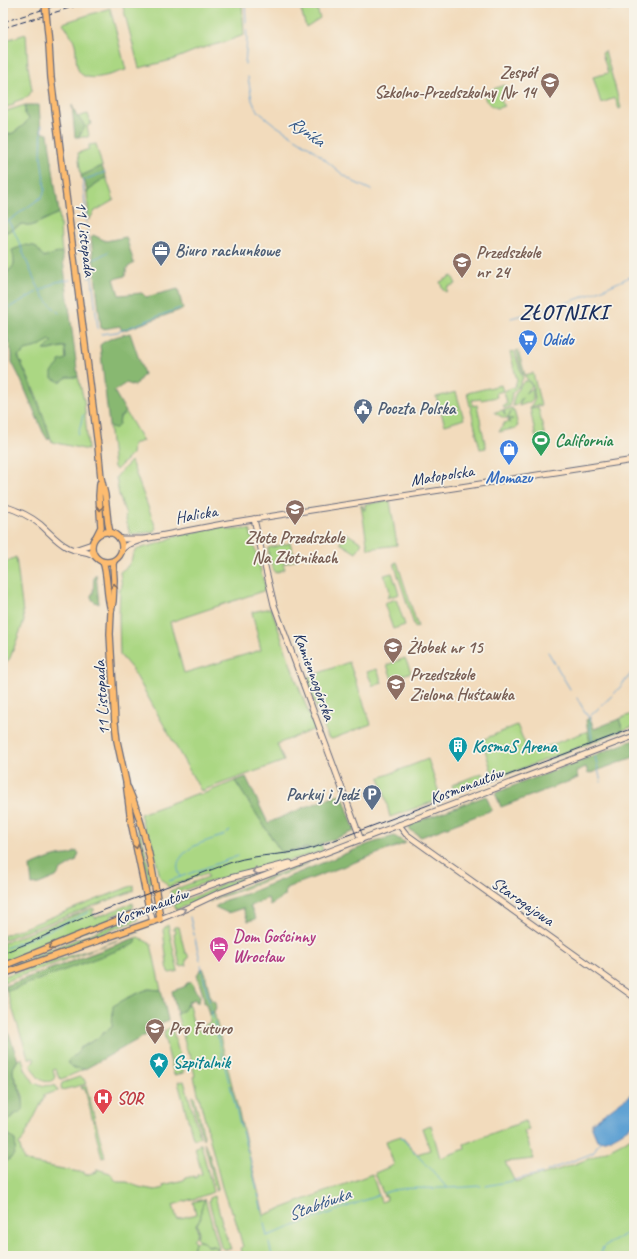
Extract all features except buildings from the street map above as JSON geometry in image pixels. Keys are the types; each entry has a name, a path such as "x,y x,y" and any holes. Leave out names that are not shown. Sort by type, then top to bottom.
{"main road":[{"name":"11 Listopada","path":"45,3 51,78 101,478 105,495 110,533"},
{"name":"11 Listopada","path":"97,536 101,527 99,496 101,478"},
{"path":"102,533 110,533 114,534 120,539 122,549 119,556 114,561 103,562 94,555 92,551 92,544 97,536 102,533"},
{"name":"11 Listopada","path":"114,561 114,601 111,612 110,634 115,723 126,782 131,822 149,908"},
{"name":"11 Listopada","path":"103,562 111,612"},
{"name":"11 Listopada","path":"126,782 135,803 146,842 160,919"},
{"name":"Kosmonautów","path":"3,966 149,908"},
{"name":"Kosmonautów","path":"3,974 160,919"}],"street":[{"name":"Małopolska","path":"254,519 634,460"},
{"path":"3,506 17,510 33,519 65,546 94,555"},
{"name":"Halicka","path":"122,549 127,545 144,539 173,532 254,519"},
{"name":"Kamiennogórska","path":"254,519 274,605 361,840"},
{"name":"Halicka","path":"120,539 144,539"},
{"path":"74,550 92,544"},
{"name":"Kosmonautów","path":"160,919 219,893 307,859 361,840 634,736"},
{"name":"Starogajowa","path":"399,825 406,834 634,997"},
{"name":"Kosmonautów","path":"149,908 230,878 307,859"},
{"name":"11 Listopada","path":"149,908 153,922"}],"green space":[{"path":"122,3 242,3 244,35 199,49 172,60 139,68"},
{"path":"299,3 315,3 320,18 306,27"},
{"path":"606,3 632,3 632,4 607,10"},
{"path":"110,8 126,70 100,77 86,77 81,74 78,69 75,44 63,23"},
{"path":"26,34 28,66 32,90 28,97 14,102 14,105 3,108 3,41"},
{"path":"605,51 621,108 619,109 615,98 601,103 593,77 608,73 602,53"},
{"path":"504,85 508,88 508,91 502,98 502,102 505,106 497,108 490,105 485,98 487,92"},
{"path":"25,105 25,115 29,118 24,125 13,133 3,136 3,112"},
{"path":"25,105 39,105 41,132 48,134 59,213 31,226 22,224 3,234 3,148 5,147 3,136 13,133 24,125 29,118 25,115"},
{"path":"72,105 77,117 82,121 85,127 78,137 75,137"},
{"path":"88,114 91,124 87,126 89,135 88,137 78,137 82,133 77,117"},
{"path":"96,144 102,166 81,176 78,153 89,149 89,145"},
{"path":"102,166 106,177 94,185 87,193 85,182 81,176"},
{"path":"106,177 114,200 95,211 89,220 87,193 94,185"},
{"path":"59,213 62,252 44,257 26,245 13,250 14,265 3,276 3,234 22,224 31,226"},
{"path":"93,235 106,241 126,237 134,263 127,268 125,276 114,279 119,295 142,293 146,297 178,289 183,309 122,331 120,326 103,329 101,328 91,237"},
{"path":"26,245 35,246 44,257 62,252 78,377 68,377 60,382 52,378 52,372 59,364 59,361 66,359 65,347 44,350 52,342 50,340 37,347 25,350 18,356 36,396 50,437 48,440 12,362 12,354 3,327 3,315 8,312 3,292 3,276 14,265 12,250"},
{"path":"452,276 456,284 447,287 446,292 443,290 440,282"},
{"path":"130,333 144,374 135,386 126,383 114,391 126,412 120,417 119,425 116,428 113,428 109,425 100,345 110,339"},
{"path":"50,340 52,342 44,350 65,347 66,359 52,372 67,377 78,377 84,400 88,450 52,442 35,392 18,356 23,353 24,350 37,347"},
{"path":"518,350 525,375 533,373 541,406 538,405 530,407 535,399 533,386 523,374 516,351"},
{"path":"514,351 523,378 518,387 512,393 510,406 504,408 503,405 507,404 504,391 514,387 517,381 510,352"},
{"path":"525,381 528,381 532,386 525,393 533,388 533,399 530,402 519,406 522,397 518,404 513,406 513,399 516,392"},
{"path":"501,385 503,391 496,393 497,397 472,400 473,406 477,405 486,448 480,449 467,393"},
{"path":"456,392 464,419 445,425 436,397"},
{"path":"538,407 545,437 536,438 530,408"},
{"path":"512,408 512,410 514,410 518,426 516,428 499,432 505,422 510,423 508,420 513,419 508,419 511,412 507,418 504,418 495,412 503,410 505,415 504,410"},
{"path":"126,412 143,441 133,444 132,454 116,470 114,467 109,425 113,428 119,425 120,417"},
{"path":"131,461 156,528 153,532 130,534 126,515 119,495 116,477"},
{"path":"390,501 397,545 368,549 361,505 365,510 365,504"},
{"path":"224,526 229,530 250,530 266,590 170,622 184,673 261,650 252,612 271,608 315,729 277,744 284,761 201,791 132,669 120,655 119,618 120,588 122,587 120,572 127,567 134,552 138,549 161,543 175,536"},
{"path":"346,533 362,543 356,553 340,543"},
{"path":"290,543 296,560 283,564 285,569 275,573 269,558 268,548"},
{"path":"16,557 24,621 10,658 3,667 3,563"},
{"path":"397,562 418,627 415,628 394,563"},
{"path":"392,573 399,594 387,598 389,596 389,590 384,575"},
{"path":"96,574 99,604 91,597 93,593 94,577"},
{"path":"396,599 405,625 393,629 384,603"},
{"path":"405,658 411,672 392,679 387,665"},
{"path":"349,662 371,724 332,739 328,737 306,681 308,677"},
{"path":"377,669 382,683 373,686 367,672"},
{"path":"634,713 634,726 623,730 619,719"},
{"path":"590,718 594,729 619,719 623,730 590,743 586,720"},
{"path":"517,725 529,753 588,731 590,743 494,779 482,740"},
{"path":"634,740 634,757 588,774 586,767 576,771 578,778 501,807 495,793"},
{"path":"428,759 441,799 390,817 379,778"},
{"path":"482,773 485,781 455,793 452,785"},
{"path":"246,777 268,823 342,794 355,831 313,847 281,852 235,781"},
{"path":"235,781 281,852 306,849 321,844 323,851 198,885 171,895 170,891 208,877 207,873 168,887 160,877 155,855 153,856 151,853 140,814 199,793 200,795"},
{"path":"486,796 492,810 421,837 410,830 409,827 411,824"},
{"path":"132,805 144,846 152,882 149,883"},
{"path":"394,836 406,843 286,888 285,896 270,905 268,898 250,906 256,919 248,921 243,908 228,913 215,907 225,900 246,894 369,844"},
{"path":"76,851 79,853 76,861 61,870 56,877 39,884 32,885 30,866 47,859 71,854"},
{"path":"310,862 302,867 209,902 219,896"},
{"path":"275,869 228,887 176,910 174,904 204,893 229,881"},
{"path":"134,885 134,890 130,892 3,940 3,936"},
{"path":"133,903 133,908 111,916 112,918 104,923 3,963 3,943 93,908 95,910 92,911 95,918"},
{"path":"137,916 138,920 3,971 3,968"},
{"path":"168,925 178,971 170,973 168,972 163,930"},
{"path":"174,927 179,927 185,953 187,953 189,958 186,960 187,965 180,966 174,934 176,933 175,929 173,930"},
{"path":"139,932 62,961 4,982 4,976 99,947"},
{"path":"138,937 151,944 161,990 148,989 127,998 114,1006 113,1027 100,1035 98,1038 80,1048 77,1054 71,1058 74,1068 85,1069 61,1079 58,1076 56,1069 53,1070 55,1077 52,1081 48,1082 41,1080 31,1066 35,1059 28,1057 5,986"},
{"path":"135,938 137,941 135,944 11,990 6,990 5,986"},
{"path":"203,968 211,1000 214,1001 216,1006 213,1013 209,1015 206,1004 204,1003 197,975"},
{"path":"191,982 194,989 200,996 199,1002 196,1002 195,999 188,1002 189,1004 186,1005 184,1010 177,1014 172,991 184,987 187,983"},
{"path":"148,989 161,990 168,1020 161,1024 162,1026 85,1069 74,1068 67,1062 77,1054 80,1048 98,1038 112,1027 113,1006"},
{"path":"189,1004 194,1027 199,1031 208,1023 209,1024 209,1015 214,1012 264,1215 372,1174 381,1202 387,1200 375,1173 394,1165 386,1141 401,1136 417,1154 430,1150 422,1128 431,1125 440,1158 465,1149 464,1144 525,1121 529,1129 524,1131 534,1159 505,1162 515,1182 577,1163 607,1151 634,1135 634,1256 243,1256 241,1248 243,1247 233,1211 232,1212 227,1203 228,1202 222,1187 194,1077 190,1054 188,1054 177,1014 184,1010 185,1006"},
{"path":"3,1017 18,1060 13,1068 13,1073 21,1092 23,1110 14,1115 4,1124 5,1129 15,1140 16,1148 12,1157 3,1163"},
{"path":"171,1027 184,1073 174,1075 164,1031"},
{"path":"22,1058 25,1069 35,1084 56,1086 58,1091 44,1095 44,1098 22,1142 19,1144 24,1161 26,1160 27,1162 84,1172 85,1175 97,1172 97,1169 110,1173 118,1182 127,1182 139,1187 155,1190 164,1188 163,1185 194,1176 194,1178 197,1177 197,1175 202,1174 195,1148 201,1144 213,1192 173,1205 177,1219 196,1214 193,1202 205,1199 201,1209 201,1217 196,1224 197,1234 193,1239 195,1242 192,1252 196,1256 3,1256 3,1163 10,1159 15,1140 5,1129 4,1124 23,1108 23,1096 13,1073 13,1068 18,1060"},
{"path":"79,1077 84,1079 86,1084 62,1090 62,1083"},
{"path":"184,1081 200,1137 194,1139 178,1082"},
{"path":"86,1086 105,1157 102,1158 85,1089 82,1089 81,1087"},
{"path":"194,1096 204,1136 203,1139 194,1109 192,1097"},
{"path":"204,1143 207,1146 218,1188 216,1192 211,1168"},
{"path":"215,1196 222,1222 221,1225 231,1249 223,1249 221,1247 209,1201 210,1198"},
{"path":"205,1198 219,1249 207,1245 198,1240 197,1237 199,1232 197,1224 201,1217 201,1210"},
{"path":"195,1242 203,1242 207,1246 213,1246 218,1250 212,1256 197,1256 193,1251"}],"water":[{"path":"634,1092 634,1124 611,1138 601,1141 597,1140 592,1128 592,1123"}],"waterway":[{"name":"Ryńka","path":"245,3 247,39 245,64"},
{"name":"Ryńka","path":"248,77 252,100 260,113 275,125 311,148 341,173 354,182 371,190"},
{"path":"7,222 43,196 45,189 41,156 42,125"},
{"path":"88,278 92,277 83,183 84,180 105,172"},
{"path":"9,222 39,288 49,303 59,313"},
{"path":"91,261 108,252"},
{"name":"Ryńka","path":"544,309 590,294 634,275"},
{"path":"92,278 98,329"},
{"path":"40,291 56,282 70,280"},
{"path":"3,311 37,292"},
{"path":"101,334 117,332 180,308"},
{"name":"Ryńka","path":"511,318 538,311"},
{"path":"78,435 83,415"},
{"path":"548,652 570,689"},
{"path":"592,740 589,717 616,692 634,670"},
{"path":"577,698 588,717"},
{"path":"595,756 601,782"},
{"path":"180,877 178,863 186,852 196,845 224,835"},
{"path":"169,881 238,856"},
{"path":"3,949 27,940 89,912"},
{"path":"190,917 200,960"},
{"path":"201,965 213,1019"},
{"path":"214,1022 220,1046"},
{"path":"221,1052 229,1082"},
{"path":"230,1085 241,1128"},
{"path":"242,1131 248,1153"},
{"path":"401,1137 427,1166"},
{"name":"Stabłówka","path":"547,1171 593,1153 600,1141"},
{"path":"249,1155 257,1190"},
{"path":"429,1167 447,1188"},
{"name":"Stabłówka","path":"486,1186 542,1173"},
{"name":"Stabłówka","path":"384,1193 398,1189 481,1186"},
{"path":"258,1194 263,1215"},
{"name":"Stabłówka","path":"267,1236 379,1195"},
{"name":"Stabłówka","path":"263,1219 267,1236"},
{"path":"600,1256 603,1247 634,1229"},
{"name":"Stabłówka","path":"269,1243 272,1256"}],"tram line":[{"path":"3,953 83,918 232,862 253,857 295,852 316,847 634,728"}],"railway":[{"path":"3,22 64,3"},
{"path":"3,28 86,3"}],"place":[{"name":"Zespół Szkolno-Przedszkolny Nr 14","path":"550,99"},
{"name":"Biuro rachunkowe","path":"161,267"},
{"name":"Przedszkole nr 24","path":"462,279"},
{"name":"Odido","path":"528,356"},
{"name":"Poczta Polska","path":"363,425"},
{"name":"California","path":"541,457"},
{"name":"Momazu","path":"509,466"},
{"name":"Złote Przedszkole Na Złotnikach","path":"295,526"},
{"name":"Żłobek nr 15","path":"393,664"},
{"name":"Przedszkole Zielona Huśtawka","path":"396,701"},
{"name":"KosmoS Arena","path":"458,763"},
{"name":"Parkuj i Jedź","path":"372,811"},
{"name":"Dom Gościnny Wrocław","path":"219,963"},
{"name":"Pro Futuro","path":"155,1045"},
{"name":"Szpitalnik","path":"159,1079"},
{"name":"SOR","path":"103,1115"}],"district":[{"name":"ZŁOTNIKI","path":"564,312"}]}
